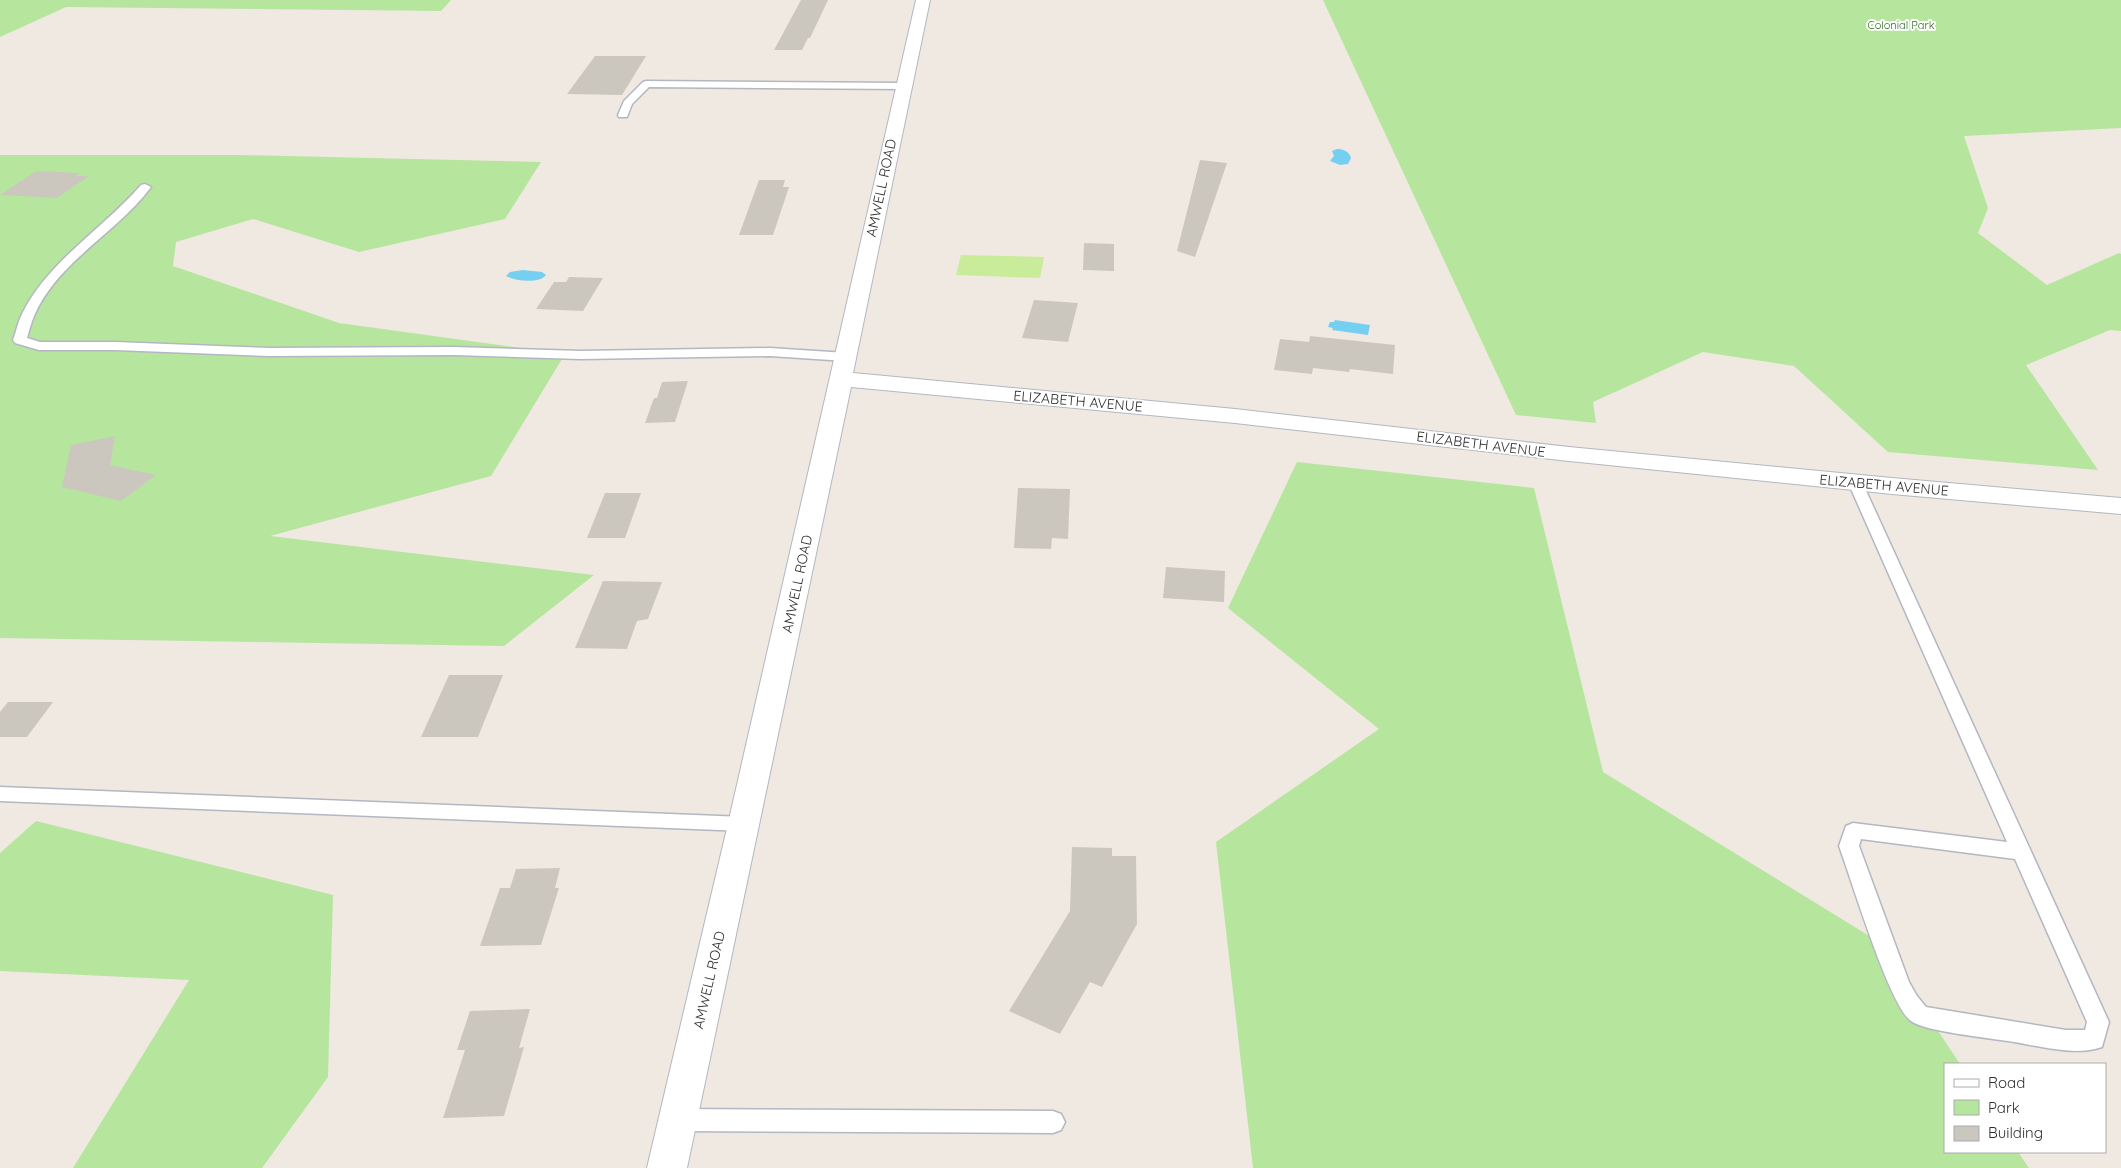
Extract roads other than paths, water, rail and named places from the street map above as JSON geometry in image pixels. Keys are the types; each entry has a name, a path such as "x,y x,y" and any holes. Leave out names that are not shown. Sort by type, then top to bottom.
{"main road":[{"name":"AMWELL ROAD","path":"667,1168 844,368 922,0"},
{"name":"ELIZABETH AVENUE","path":"844,368 1225,415 1569,454 2121,506"}],"lane":[{"path":"623,114 627,103 646,84 904,86"},
{"path":"145,187 113,222 70,261 40,293 23,322 20,340 39,346 115,346 269,352 454,351 582,355 770,352 844,368"},
{"path":"1855,482 2022,852 2098,1022 2094,1040 2066,1040 1944,1021 1919,1015 1909,1003 1899,983 1849,846 1853,831 2022,852"},
{"path":"0,794 744,824"},
{"path":"678,1120 1054,1122"}],"water":[{"path":"1337,149 1344,150 1349,154 1351,158 1348,164 1340,165 1330,161 1334,156 1332,151"},
{"path":"523,270 542,272 546,275 533,281 506,276 510,272"},
{"path":"1335,320 1370,325 1368,335 1332,330 1333,328 1328,327 1330,322"}],"park label":[{"name":"Colonial Park","path":"1901,25"}]}
